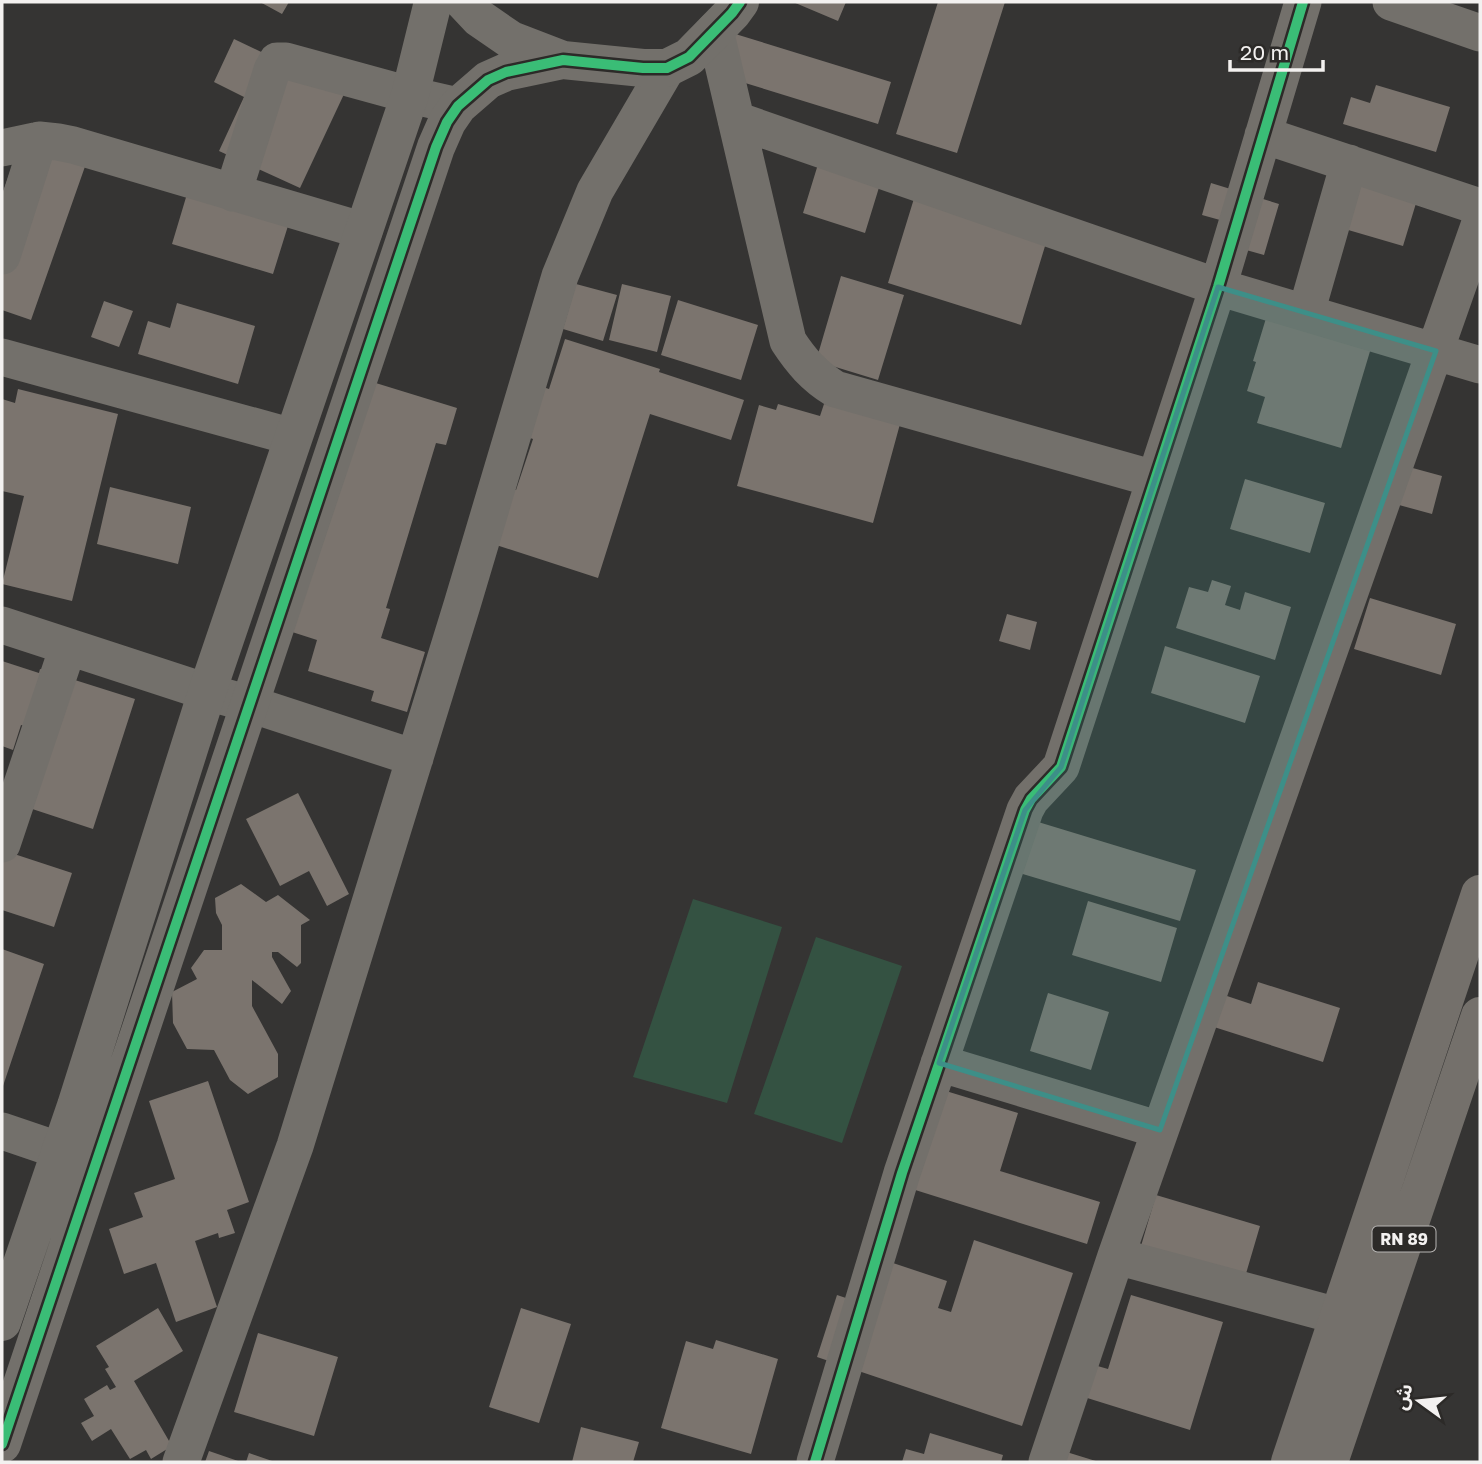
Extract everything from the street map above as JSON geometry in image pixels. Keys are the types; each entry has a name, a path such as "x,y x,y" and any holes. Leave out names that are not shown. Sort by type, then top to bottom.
{"main road":[{"path":"1290,1462 1480,894"},
{"name":"RN 89","path":"1329,1462 1480,1016"}],"street":[{"path":"2,1322 61,1151 206,692 410,95 433,2"},
{"path":"464,2 479,18 511,40 563,60 643,68 667,68 689,57 740,2"},
{"path":"815,1462 902,1173 1025,810 1031,799 1061,767 1218,287 1303,2"},
{"path":"1391,2 1480,33"},
{"path":"715,30 788,341 822,381 835,389 1155,479"},
{"path":"2,1444 436,147 447,122 458,106 488,80 506,72 563,60"},
{"path":"233,192 277,61 286,61 458,106"},
{"path":"181,1462 295,1146 466,592 560,276 595,191 667,68"},
{"path":"736,120 1218,287 1480,365"},
{"path":"1263,135 1480,207"},
{"path":"2,148 39,140 73,145 364,231"},
{"path":"2,256 39,140"},
{"path":"1306,313 1349,163"},
{"path":"1046,1462 1160,1130 1480,223"},
{"path":"2,357 293,438"},
{"path":"2,625 415,758"},
{"path":"2,844 68,647"},
{"path":"939,1063 1160,1130"},
{"path":"2,1131 61,1151"},
{"path":"1116,1256 1338,1316"}],"highlighted area":[{"path":"1218,287 1436,351 1160,1130 939,1063 1025,810 1061,767"}],"green space":[{"path":"693,899 782,927 727,1103 633,1077"},
{"path":"816,937 902,966 842,1143 754,1114"}],"building":[{"path":"260,2 289,2 282,14"},
{"path":"793,2 846,2 838,21"},
{"path":"938,2 1005,2 957,153 896,134"},
{"path":"719,29 891,82 878,124 706,71"},
{"path":"234,39 345,92 300,188 219,151 244,97 214,82"},
{"path":"1376,85 1450,107 1436,152 1343,124 1351,97 1370,103"},
{"path":"23,135 88,158 31,320 2,310 2,195"},
{"path":"819,161 881,181 865,233 803,213"},
{"path":"1328,173 1417,200 1403,246 1314,220"},
{"path":"1211,183 1279,204 1264,255 1214,241 1220,220 1202,215"},
{"path":"916,192 1049,233 1021,325 888,283"},
{"path":"187,194 292,213 273,274 172,244"},
{"path":"841,276 904,295 878,380 816,361"},
{"path":"576,284 617,295 603,341 563,329"},
{"path":"622,284 671,296 657,352 609,340"},
{"path":"678,300 758,325 741,380 661,355"},
{"path":"104,301 133,311 119,347 91,337"},
{"path":"177,303 255,326 238,384 138,354 148,321 170,328"},
{"path":"1267,315 1374,338 1341,448 1257,423 1265,397 1247,391"},
{"path":"565,339 660,369 659,372 744,400 731,440 650,414 598,578 490,543 508,487 516,490 533,439 524,436 540,386 549,389"},
{"path":"366,380 457,408 446,445 436,443 386,608 390,609 381,638 425,652 407,712 371,701 374,691 308,671 317,640 289,631"},
{"path":"18,389 118,414 72,601 2,584 24,496 2,491 2,399 15,403"},
{"path":"778,404 820,416 824,404 900,424 873,523 737,486 759,405 776,410"},
{"path":"1409,467 1442,476 1432,514 1399,505"},
{"path":"1245,479 1325,503 1310,553 1230,529"},
{"path":"110,487 191,507 178,564 97,544"},
{"path":"1212,580 1231,586 1225,605 1240,610 1245,592 1291,607 1275,660 1176,628 1189,587 1208,592"},
{"path":"1370,598 1456,624 1441,675 1354,649"},
{"path":"1007,614 1037,622 1030,650 999,641"},
{"path":"1165,646 1260,676 1245,723 1151,693"},
{"path":"2,661 39,673 40,669 135,699 93,829 8,801 25,726 21,725 13,750 2,746"},
{"path":"298,793 349,894 327,906 309,871 280,886 246,819"},
{"path":"1009,813 1196,870 1180,921 993,865"},
{"path":"2,850 72,873 54,927 2,910"},
{"path":"241,884 266,902 278,895 310,920 301,925 301,963 297,967 278,952 272,952 272,957 291,991 282,1004 252,980 252,1006 278,1054 278,1077 248,1094 230,1080 214,1050 187,1049 173,1023 172,992 197,979 191,968 204,950 222,950 222,925 216,913 215,898"},
{"path":"1088,901 1177,928 1161,982 1072,955"},
{"path":"2,949 44,964 2,1089"},
{"path":"1258,982 1340,1008 1323,1062 1214,1027 1224,995 1251,1004"},
{"path":"1048,993 1109,1012 1091,1070 1030,1051"},
{"path":"208,1081 249,1202 227,1210 235,1233 219,1238 218,1233 195,1241 217,1307 176,1322 156,1263 124,1274 109,1229 143,1217 134,1193 175,1179 149,1101"},
{"path":"923,1084 1018,1113 1000,1171 1100,1202 1087,1244 893,1183"},
{"path":"1156,1195 1260,1226 1245,1277 1141,1246"},
{"path":"974,1240 1073,1273 1022,1426 817,1357 837,1295 855,1301 869,1255 947,1281 938,1308 951,1312"},
{"path":"1131,1295 1223,1322 1190,1430 1084,1397 1094,1365 1108,1369"},
{"path":"158,1308 183,1351 134,1381 172,1446 151,1459 146,1450 130,1459 111,1429 92,1441 81,1423 94,1416 84,1399 107,1385 110,1390 116,1387 105,1369 109,1367 96,1346"},
{"path":"521,1308 571,1324 539,1423 489,1407"},
{"path":"258,1333 338,1357 314,1436 234,1412"},
{"path":"716,1340 778,1359 751,1454 661,1428 686,1341 713,1349"},
{"path":"581,1427 639,1442 633,1462 572,1462"},
{"path":"930,1433 1003,1455 1001,1462 902,1462 906,1449 924,1454"},
{"path":"1060,1450 1099,1462 1056,1462"},
{"path":"209,1451 241,1462 205,1462"},
{"path":"249,1453 275,1462 246,1462"}],"cycle path":[{"path":"2,1444 436,147 447,122 458,106 488,80 506,72 563,60 667,68 689,57 740,2"},
{"path":"815,1462 902,1173 1025,810 1031,799 1061,767 1218,287 1303,2"}]}
